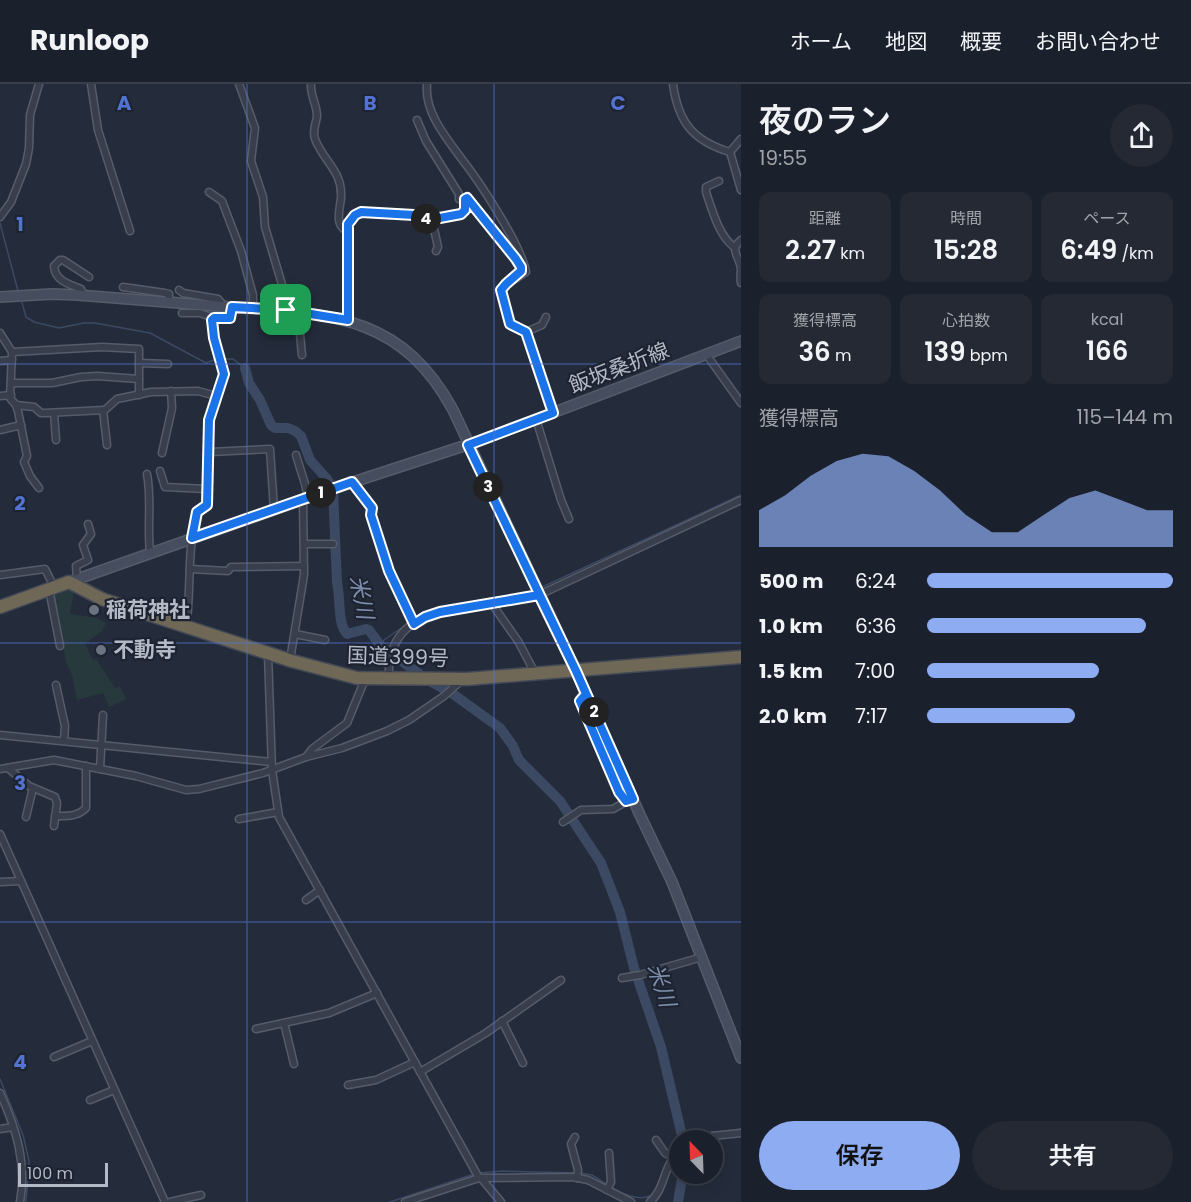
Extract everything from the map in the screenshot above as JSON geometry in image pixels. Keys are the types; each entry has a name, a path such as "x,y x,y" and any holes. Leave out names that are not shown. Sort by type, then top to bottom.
{"highway":[{"path":"0,607 73,581"},
{"name":"国道399号","path":"73,581 102,599 290,661 336,674 365,679 462,679 741,657"}],"street":[{"path":"2,215 21,181 26,164 30,115 39,84"},
{"path":"91,84 98,130 130,231"},
{"path":"239,84 255,128 252,167 263,196 264,227 286,298 288,318 300,334 302,355"},
{"path":"311,84 317,115 315,140 333,166 339,182 341,196 339,221 341,228 347,231"},
{"path":"427,84 426,98 442,131 477,181 521,256 526,272 517,279 512,279"},
{"path":"673,84 678,111 690,128 706,144 730,152"},
{"path":"417,120 426,141 459,194 459,199 467,198 519,263 521,271 503,287 501,294 510,324 526,332 553,413"},
{"path":"730,152 741,139"},
{"path":"730,152 741,190"},
{"path":"718,181 706,187 706,192 716,220 734,248 741,267 741,283"},
{"path":"209,192 219,197 239,245 253,294 253,308"},
{"path":"348,320 347,231 351,218 361,212 414,215 429,220 461,214 465,208 465,199"},
{"path":"429,220 437,238 436,250"},
{"path":"734,248 741,240"},
{"path":"84,296 81,289 63,282 54,271 54,266 63,260 89,277"},
{"path":"123,287 169,294 169,302"},
{"path":"179,290 183,293 219,299 228,307 230,318 214,318 200,313 182,313"},
{"path":"4,296 84,296 286,310 348,320 365,326 388,339 422,366 444,394 576,671 629,800 672,882 741,1058"},
{"path":"526,332 542,325 546,317"},
{"path":"186,627 192,538 197,512 207,505 209,420 224,374 212,324 214,318"},
{"path":"0,333 12,356 10,398 16,405 21,425 27,456 24,462 39,488"},
{"name":"飯坂桑折線","path":"73,581 333,488 468,445 741,341"},
{"path":"0,361 12,356 102,347 139,349 139,395"},
{"path":"706,354 741,404"},
{"path":"139,363 168,364"},
{"path":"11,383 52,383 97,376 139,379"},
{"path":"16,405 34,407 42,413 54,413 103,410 109,408 117,399 171,391 198,391 216,396"},
{"path":"162,453 172,408 171,391"},
{"path":"0,396 10,395"},
{"path":"103,410 107,445"},
{"path":"54,413 56,440"},
{"path":"536,419 569,519"},
{"path":"0,430 21,425"},
{"path":"210,452 270,449 273,510"},
{"path":"290,661 296,634 304,566 306,499 306,484 296,455"},
{"path":"160,471 165,487 207,489"},
{"path":"147,474 150,552"},
{"path":"352,482 372,508 371,515 389,571 413,622"},
{"path":"389,679 391,649 400,634 413,622 432,614 492,604 537,591 741,500"},
{"path":"73,581 76,566 88,560 80,545 92,534 88,524"},
{"path":"304,544 333,544"},
{"path":"190,569 228,571 231,567 304,566"},
{"path":"0,575 45,569 51,588 60,646"},
{"path":"492,604 518,641 536,674"},
{"path":"296,634 325,640"},
{"path":"268,653 272,770 278,812 288,834 478,1176 501,1202"},
{"path":"306,757 312,749 347,723 365,679"},
{"path":"0,769 54,760 163,782 186,790 199,789 272,770 387,731 409,720 444,696 462,679"},
{"path":"56,685 65,726 64,741"},
{"path":"100,769 103,715"},
{"path":"0,735 272,762"},
{"path":"55,816 74,815 86,808 86,766"},
{"path":"8,768 33,788 55,797 57,803 54,826"},
{"path":"26,817 33,788"},
{"path":"568,818 584,810 613,809 629,800"},
{"path":"239,819 278,812"},
{"path":"0,834 165,1202"},
{"path":"0,882 21,881"},
{"path":"306,900 320,890"},
{"path":"622,978 702,957"},
{"path":"420,1072 502,1021 561,980"},
{"path":"256,1029 329,1013 377,993"},
{"path":"502,1021 522,1063"},
{"path":"284,1023 294,1064"},
{"path":"54,1057 92,1041"},
{"path":"348,1085 376,1080 415,1062"},
{"path":"90,1100 114,1090"},
{"path":"0,1093 21,1150 23,1165 21,1202"},
{"path":"0,1129 13,1127"},
{"path":"723,1135 741,1133"},
{"path":"575,1137 571,1144 577,1175"},
{"path":"656,1140 669,1154"},
{"path":"609,1153 609,1188"},
{"path":"650,1202 658,1193 669,1162"},
{"path":"405,1202 478,1176 577,1175 609,1188 631,1202"},
{"path":"170,1202 201,1195"}],"shaded area":[{"path":"64,587 74,590 70,614 97,618 106,623 102,631 85,644 93,660 96,659 115,688 120,686 126,699 109,707 103,693 77,700 72,675 66,662 54,594"}],"waterway":[{"name":"米川","path":"0,223 18,291"},
{"name":"米川","path":"21,299 26,317 34,322 59,328 95,323 150,333 206,363 217,359"},
{"name":"米川","path":"222,359 233,359 245,368"},
{"name":"米川","path":"245,368 249,383 260,400 271,425 275,428 288,428 301,436 310,460 327,479 333,490 340,617 347,634 369,630 380,645 500,728 513,746 519,760 560,801 601,863 620,912 634,968 661,1047 681,1130"},
{"path":"540,588 741,495"},
{"path":"515,596 533,591"},
{"path":"416,618 432,610 442,609"},
{"path":"380,645 407,624"},
{"path":"0,1079 23,1135 29,1161 26,1202"},
{"path":"733,1131 741,1129"},
{"path":"723,1131 728,1131"},
{"path":"655,1191 669,1157"},
{"path":"479,1173 502,1171 576,1173"},
{"path":"581,1173 592,1175 606,1184"},
{"path":"390,1202 474,1174"},
{"name":"米川","path":"678,1202 681,1184"},
{"path":"610,1187 636,1197 652,1195"}],"place":[{"name":"稲荷神社","path":"94,610"},
{"name":"不動寺","path":"101,650"}],"route":[{"path":"286,310 232,307 230,318 212,320 214,338 224,374 209,420 207,505 197,512 192,538 352,482 372,508 370,513 389,571 414,624 440,612 539,595 576,671 633,799 626,801 619,792 580,701 586,694 576,671 468,445 553,413 531,342 526,332 510,324 501,294 503,287 522,270 516,259 467,198 465,199 465,210 458,216 429,220 414,215 361,212 351,218 348,224 348,320 286,310"}]}
